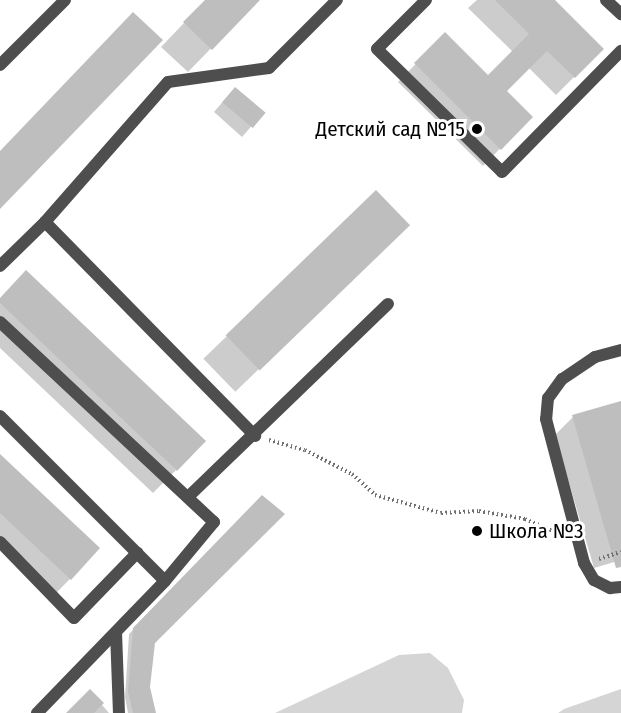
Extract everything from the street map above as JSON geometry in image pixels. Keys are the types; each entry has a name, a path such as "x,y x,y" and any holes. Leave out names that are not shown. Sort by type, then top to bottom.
{"street":[{"path":"0,64 65,0"},
{"path":"0,266 45,222 168,82 270,68 338,0"},
{"path":"426,0 377,50 502,172 621,51"},
{"path":"606,0 621,15"},
{"path":"45,222 255,436"},
{"path":"188,497 255,436 388,304"},
{"path":"0,322 214,522 165,581 37,713"},
{"path":"621,350 595,357 562,379 548,398 546,419 578,542 594,580 610,588 621,587"},
{"path":"0,416 165,581"},
{"path":"0,542 74,618 137,553"},
{"path":"116,632 120,713"}],"path":[{"path":"255,436 305,450 352,474 375,495 441,513 479,511 525,519 578,542"}],"shaded area":[{"path":"430,653 448,668 464,700 462,713 275,713 399,655"},
{"path":"621,689 621,713 558,713 564,709"}],"building":[{"path":"205,0 260,0 212,50 183,22"},
{"path":"495,0 555,0 604,49 575,78 547,51 507,91 533,117 501,150 414,63 445,32 488,75 529,34"},
{"path":"133,12 163,40 0,209 0,151"},
{"path":"235,87 266,113 253,128 222,102"},
{"path":"376,190 410,225 260,370 226,335"},
{"path":"26,270 206,441 177,471 0,303 0,298"},
{"path":"621,401 621,567 616,568 572,415"},
{"path":"0,454 100,548 71,580 0,513"},
{"path":"262,495 285,514 155,643 150,687 156,713 133,713 128,692 133,628"},
{"path":"90,689 104,703 94,713 66,713"}],"place":[{"name":"Детский сад №15","path":"477,129"},
{"name":"Школа №3","path":"477,531"}]}
